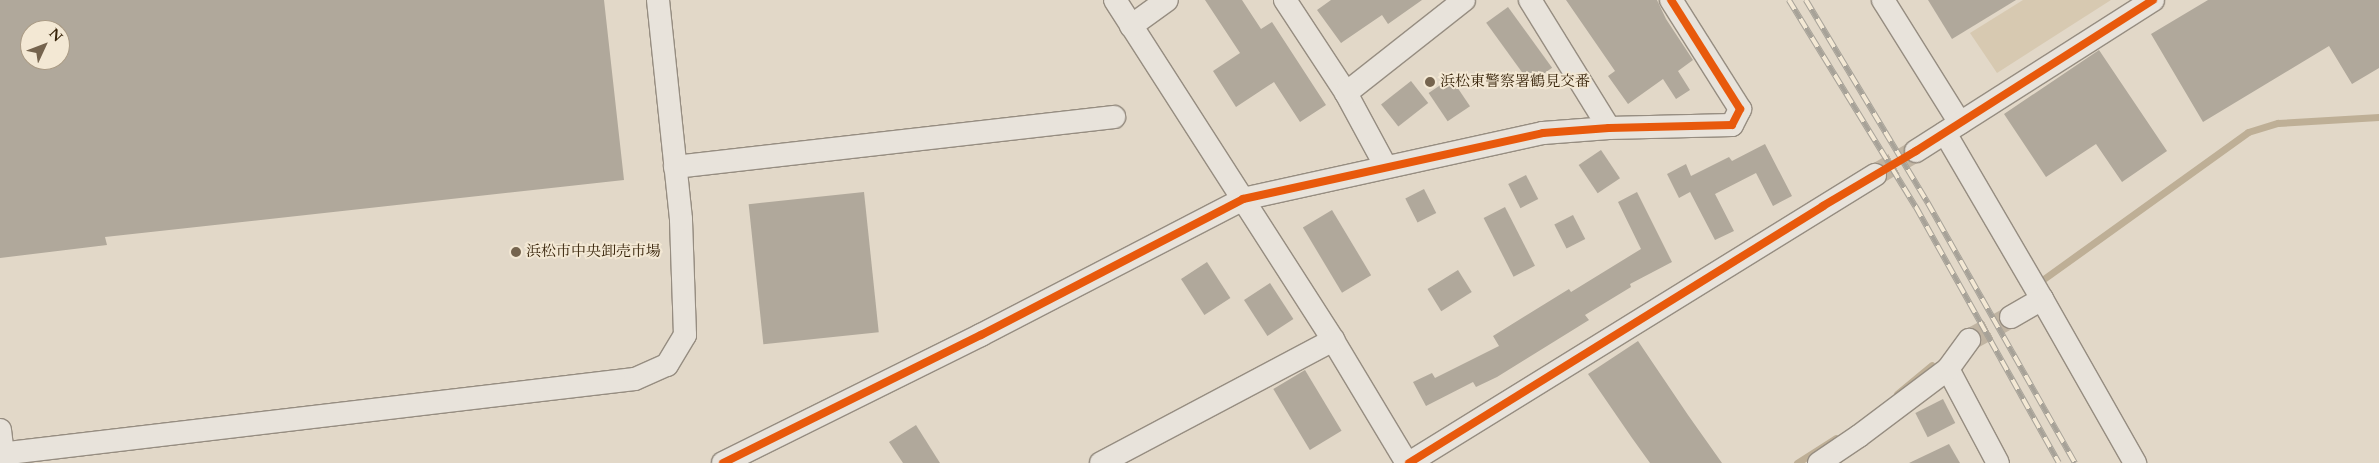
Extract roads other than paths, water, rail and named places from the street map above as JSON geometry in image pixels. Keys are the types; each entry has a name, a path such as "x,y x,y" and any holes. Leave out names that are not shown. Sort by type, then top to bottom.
{"street":[{"path":"0,430 1,454 635,378 667,365 686,335 681,219 658,0"},
{"path":"1115,0 1333,340 1408,463 1875,175"},
{"path":"1131,26 1167,0"},
{"path":"1285,0 1346,93 1386,167"},
{"path":"1346,93 1464,0"},
{"path":"1530,0 1609,128"},
{"path":"723,463 981,335 1242,199 1543,134 1609,128 1732,125 1740,108 1671,0"},
{"path":"1883,0 2042,299 2135,463"},
{"path":"1916,151 2153,0"},
{"path":"675,166 1114,117"},
{"path":"2011,318 2042,299"},
{"path":"1101,463 1333,340"},
{"path":"1819,463 1860,436 1948,369 1969,340"},
{"path":"1948,369 1998,463"}],"waterway":[{"path":"2045,278 2248,132 2278,123 2379,117"},
{"path":"1897,394 1932,365"},
{"path":"1797,463 1836,438"}],"tunnel":[{"path":"1875,175 1916,151"},
{"path":"1969,340 2011,317"}],"railway":[{"path":"1789,0 1916,207 2059,463"},
{"path":"1806,0 1928,203 2075,463"}],"place":[{"name":"浜松東警察署鶴見交番","path":"1430,82"},
{"name":"浜松市中央卸売市場","path":"516,252"}]}
